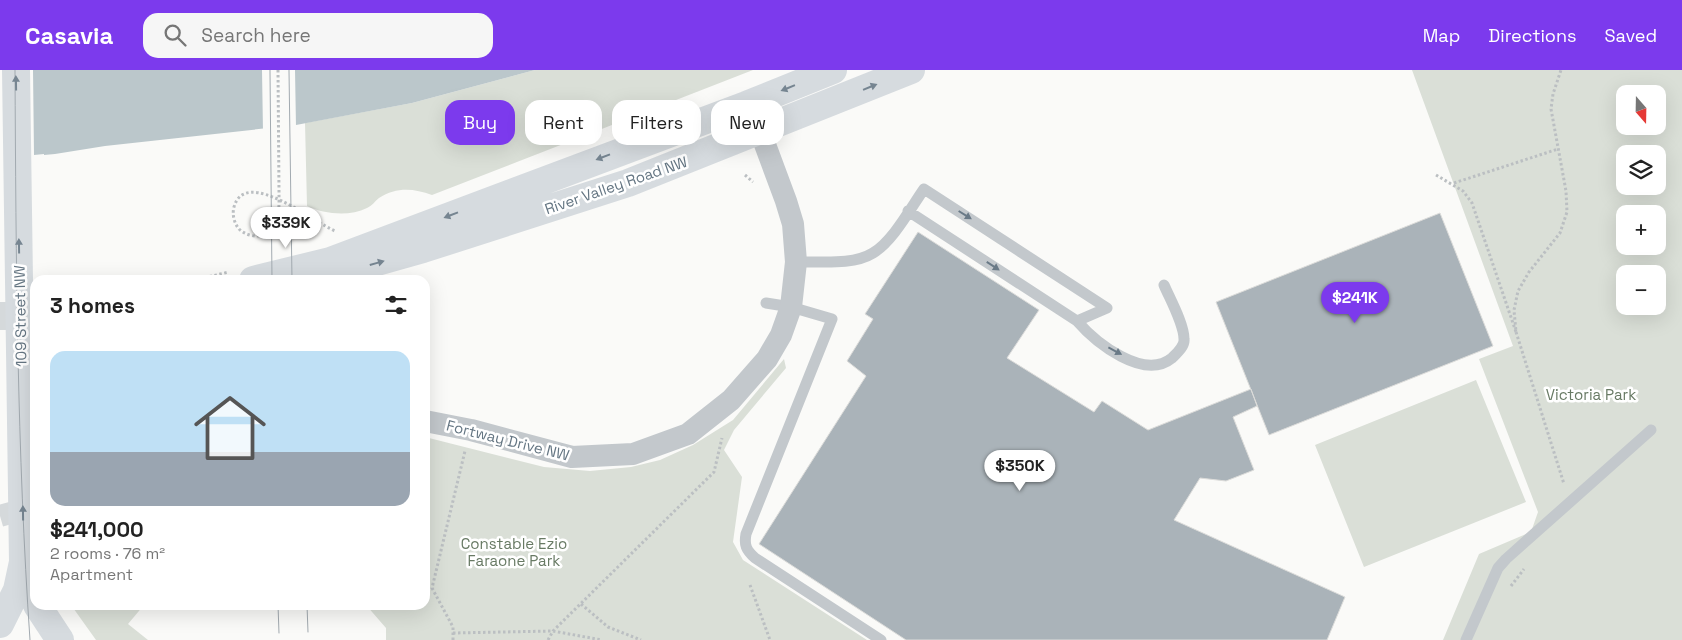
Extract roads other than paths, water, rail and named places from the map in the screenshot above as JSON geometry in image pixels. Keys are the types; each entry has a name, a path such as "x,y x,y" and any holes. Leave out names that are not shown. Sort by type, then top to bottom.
{"main road":[{"name":"109 Street NW","path":"0,624 17,590 23,562 16,70"},
{"name":"River Valley Road NW","path":"756,100 833,70"},
{"name":"River Valley Road NW","path":"784,121 911,70"},
{"name":"River Valley Road NW","path":"273,275 330,261 711,117"},
{"name":"River Valley Road NW","path":"331,275 424,249 628,183 724,145"},
{"name":"109 Street NW","path":"23,562 30,584"},
{"name":"109 Street NW","path":"41,610 60,640"}],"street":[{"name":"Fortway Drive NW","path":"430,422 471,430 572,456 633,454 688,434 731,400 767,359 781,335 791,307 796,262 793,224 765,145"}],"lane":[{"path":"796,262 848,260 872,254 887,241 924,189 1107,308 1077,321"},
{"path":"908,211 1077,321 1098,342 1141,365 1152,366 1166,362 1181,348 1185,340 1164,285"},
{"path":"766,303 791,307 832,319 746,534 744,544 748,552 755,558 881,640"},
{"path":"1466,640 1498,568 1651,430"}],"tunnel":[{"path":"0,316 30,316"},
{"path":"0,516 30,507"}],"tram line":[{"path":"15,70 20,427 30,640"},
{"path":"270,70 272,275"},
{"path":"289,70 292,275"},
{"path":"278,610 279,633"},
{"path":"307,610 308,632"}],"park label":[{"name":"Victoria Park","path":"1591,394"},
{"name":"Constable Ezio Faraone Park","path":"514,552"}]}
